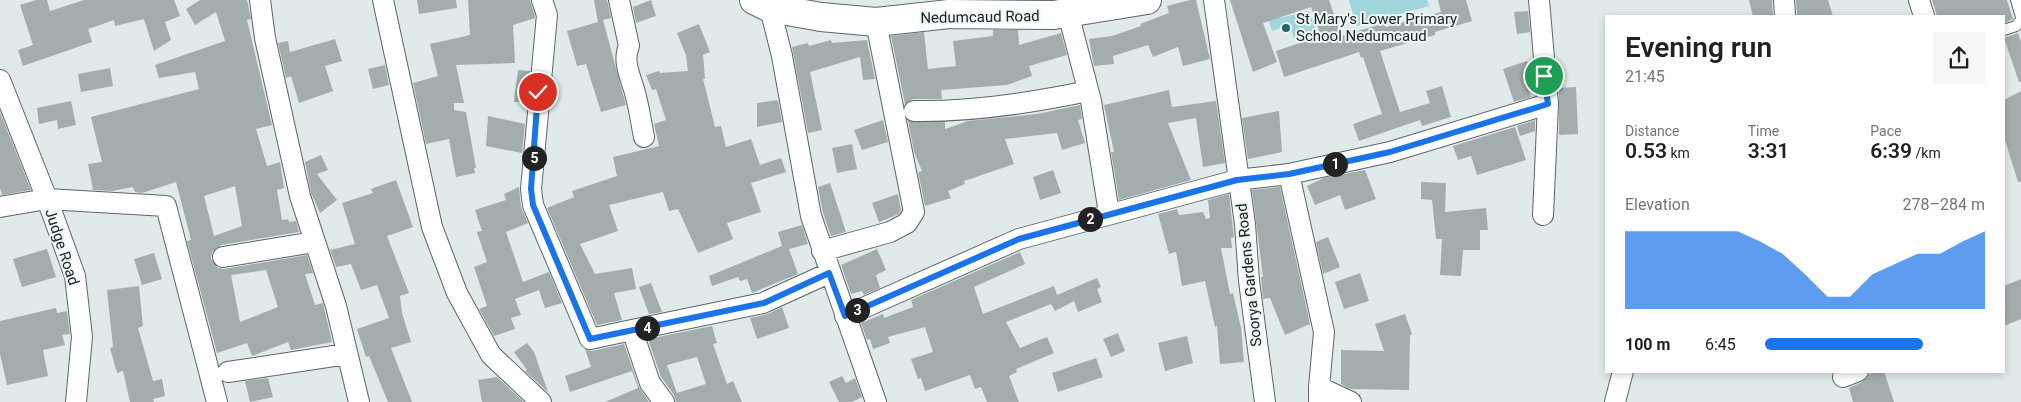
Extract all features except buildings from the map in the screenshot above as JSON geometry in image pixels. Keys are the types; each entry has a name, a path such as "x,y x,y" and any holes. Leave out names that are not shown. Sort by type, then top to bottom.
{"main road":[{"name":"Nedumcaud Road","path":"762,4 821,17 876,22 949,7 1058,10 1147,0"}],"street":[{"path":"260,0 264,38 300,196 336,306 359,402"},
{"path":"383,0 432,227 458,293 491,355 541,402"},
{"path":"542,0 546,15 531,189 533,205 590,339 764,303 829,273"},
{"path":"619,0 629,46 626,52 626,66 635,93 644,137"},
{"name":"Soorya Gardens Road","path":"1214,0 1237,180 1245,224 1249,281 1265,402"},
{"path":"1539,0 1548,104 1543,215"},
{"path":"1784,0 1785,15"},
{"path":"1919,0 1924,15"},
{"path":"762,4 782,56 811,216 829,273 876,402"},
{"path":"1058,10 1088,91 1109,213"},
{"path":"822,251 890,232 907,223 914,212 876,22"},
{"path":"0,80 47,199 166,206 218,402"},
{"path":"914,111 947,112 1031,103 1088,91"},
{"path":"845,316 1019,239 1109,213 1237,180 1289,174 1390,152 1548,104"},
{"path":"1289,174 1324,332 1319,395 1351,402"},
{"name":"Judge Road","path":"0,207 47,199 75,276 82,337 76,402"},
{"path":"223,257 314,242"},
{"path":"632,330 650,384 664,402"},
{"path":"228,372 347,354"},
{"path":"1615,402 1622,373"}],"lane":[{"path":"2005,30 2016,26 2021,19 2016,0"}],"shaded area":[{"path":"1262,0 1273,0 1280,18 1309,11 1317,33 1295,40 1289,25 1272,31"},
{"path":"1349,0 1427,0 1429,6 1356,26"}],"place":[{"name":"St Mary's Lower Primary School Nedumcaud","path":"1286,28"}],"route":[{"path":"538,92 531,189 533,205 542,230 590,339 764,303 829,273 845,316 1019,239 1109,213 1237,180 1289,174 1390,152 1548,104 1544,76"}]}
